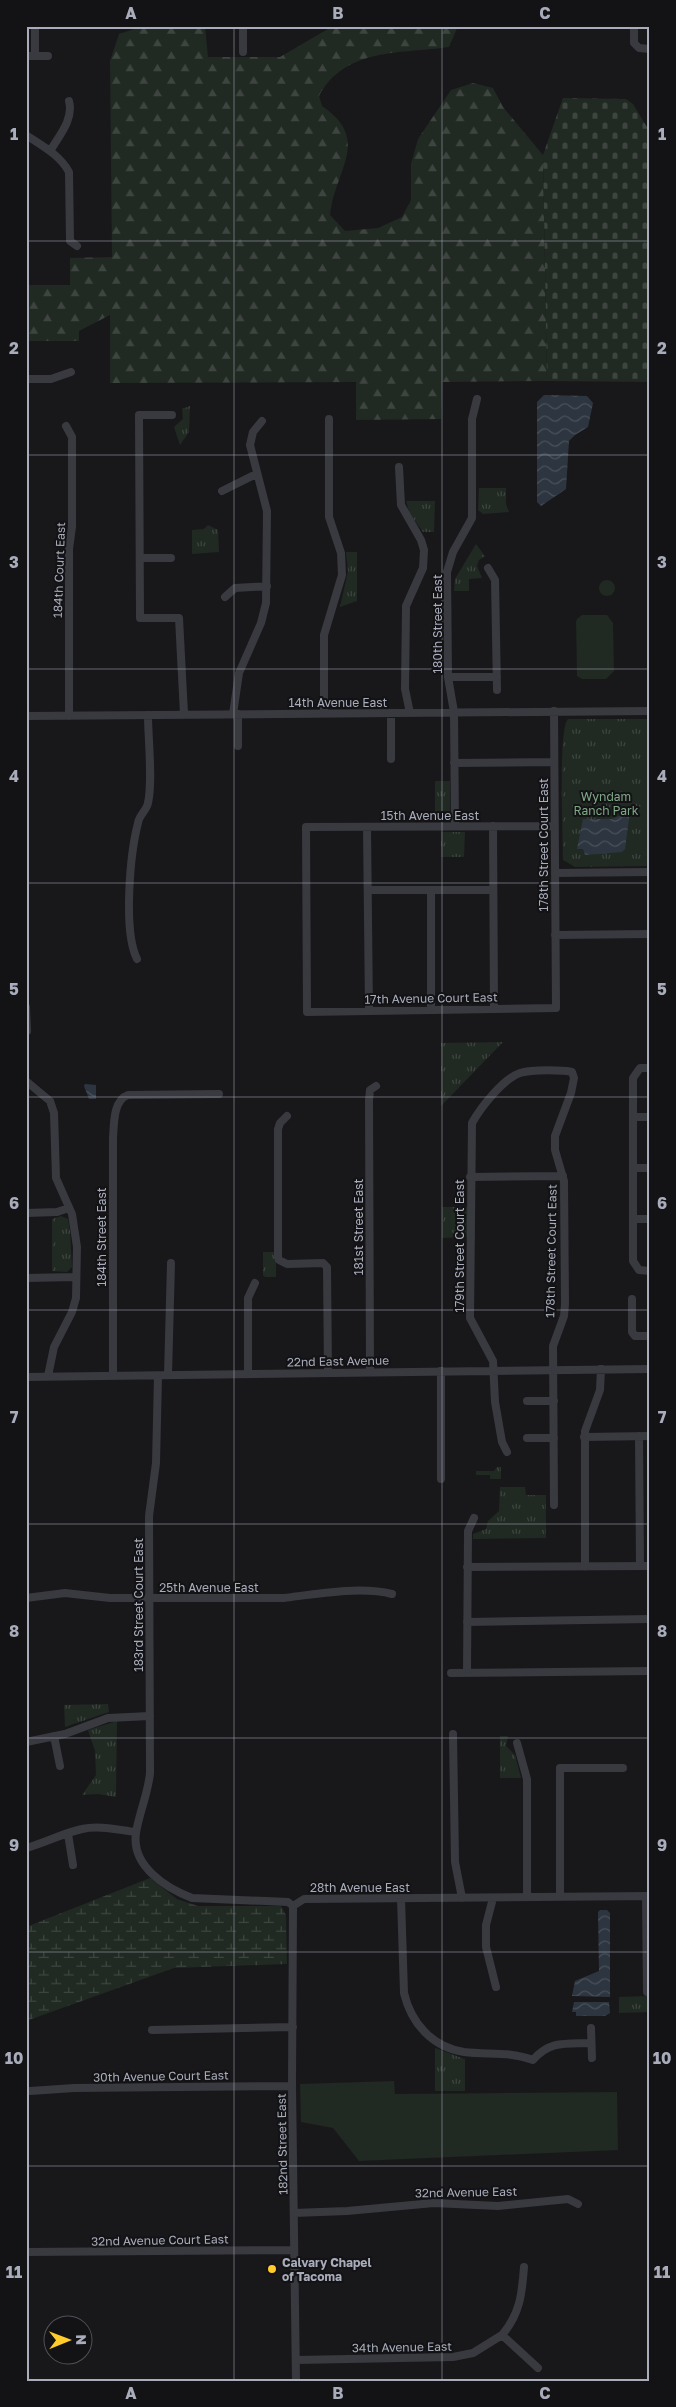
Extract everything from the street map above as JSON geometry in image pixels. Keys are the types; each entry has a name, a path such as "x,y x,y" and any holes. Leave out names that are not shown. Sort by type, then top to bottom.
{"street":[{"path":"36,26 30,56 48,56"},
{"path":"243,26 243,52"},
{"path":"634,26 634,43 639,48 650,49"},
{"path":"50,152 69,120 71,112 70,101"},
{"path":"26,135 65,165 68,172 70,241 77,246"},
{"path":"26,379 51,379 71,372"},
{"name":"180th Street East","path":"455,826 454,712 448,677 447,572 453,552 472,518 472,419 478,399"},
{"path":"172,415 139,415 140,618 179,618 184,714"},
{"path":"324,713 324,636 342,575 341,553 330,517 329,419"},
{"path":"238,746 235,714 236,686 261,623 266,603 266,511 264,496 256,474 250,438 255,428 262,422"},
{"name":"184th Court East","path":"66,426 72,437 72,527 69,549 69,716"},
{"path":"399,467 401,505 421,540 424,550 423,568 406,606 405,689 410,713"},
{"path":"222,491 256,474"},
{"path":"140,558 171,558"},
{"path":"488,568 495,580 497,690"},
{"path":"225,597 235,588 267,586"},
{"path":"448,677 497,677"},
{"name":"14th Avenue East","path":"26,716 650,711"},
{"name":"178th Street Court East","path":"554,712 556,1008"},
{"path":"391,713 391,759"},
{"path":"137,959 130,940 129,920 134,846 138,820 149,801 148,715"},
{"path":"454,763 554,762"},
{"path":"492,826 494,1008"},
{"name":"15th Avenue East","path":"307,1012 306,827 554,826"},
{"path":"367,827 369,1011"},
{"path":"555,873 650,872"},
{"path":"368,890 493,890"},
{"path":"431,890 431,1010"},
{"path":"556,936 650,934"},
{"path":"26,1007 26,1031"},
{"name":"17th Avenue Court East","path":"307,1012 556,1008"},
{"path":"650,1068 640,1068 636,1071 634,1078 633,1117 633,1261 635,1267 641,1271 650,1271"},
{"name":"179th Street Court East","path":"507,1452 502,1442 495,1402 490,1354 475,1331 470,1318 472,1123 478,1111 509,1079 520,1073 561,1070 572,1072 574,1075"},
{"name":"178th Street Court East","path":"554,1505 553,1346 564,1316 564,1181 554,1150 555,1136 571,1093 574,1075"},
{"path":"26,1081 43,1093 50,1101 54,1113 56,1178 69,1208 75,1229 75,1306 54,1347 48,1376"},
{"name":"181st Street East","path":"370,1372 369,1100 370,1090 376,1086"},
{"name":"184th Street East","path":"113,1376 113,1138 117,1108 121,1100 128,1095 219,1094"},
{"path":"287,1116 280,1123 278,1129 278,1257 279,1260 287,1264 323,1263 327,1267 328,1372"},
{"path":"633,1117 650,1117"},
{"path":"634,1168 650,1168"},
{"path":"470,1177 562,1176"},
{"path":"26,1213 57,1212 69,1208"},
{"path":"633,1219 650,1220"},
{"path":"168,1376 170,1263"},
{"path":"26,1278 76,1277"},
{"path":"248,1374 248,1298 256,1283"},
{"path":"632,1299 632,1327 634,1334 639,1337 650,1336"},
{"path":"585,1567 584,1437 586,1422 600,1390 602,1369"},
{"name":"22nd East Avenue","path":"26,1377 650,1369"},
{"path":"440,1479 441,1371"},
{"name":"183rd Street Court East","path":"136,1832 148,1791 150,1716 149,1516 156,1463 158,1376"},
{"path":"527,1401 554,1401"},
{"path":"640,1436 640,1566"},
{"path":"584,1437 650,1436"},
{"path":"527,1438 554,1438"},
{"path":"467,1673 468,1531 474,1518"},
{"path":"467,1567 650,1566"},
{"name":"25th Avenue East","path":"26,1598 65,1593 110,1598 284,1598 305,1594 376,1592 392,1594"},
{"path":"467,1622 650,1619"},
{"path":"451,1674 650,1671"},
{"path":"26,1742 54,1736 108,1718 150,1716"},
{"path":"453,1734 455,1862 462,1898"},
{"path":"54,1736 60,1766"},
{"path":"517,1743 527,1779 527,1897"},
{"path":"560,1897 560,1768 623,1768"},
{"path":"26,1848 82,1829 98,1827 136,1832"},
{"name":"28th Avenue East","path":"136,1832 139,1857 144,1866 178,1892 200,1900 288,1902 293,1906 304,1899 648,1896"},
{"path":"68,1834 73,1864"},
{"path":"647,1992 648,1896"},
{"path":"401,1898 402,1982 405,2000 418,2025 435,2041 465,2052 503,2053 533,2060 545,2048 553,2045 591,2043"},
{"path":"493,1898 486,1924 486,1947 496,1987"},
{"name":"182nd Street East","path":"293,1906 292,2086 296,2381"},
{"path":"152,2030 293,2027"},
{"path":"591,2028 592,2058"},
{"name":"30th Avenue Court East","path":"30,2091 74,2088 292,2086"},
{"name":"32nd Avenue East","path":"294,2213 347,2211 434,2203 498,2206 568,2200 578,2204"},
{"name":"32nd Avenue Court East","path":"26,2252 294,2250"},
{"path":"524,2268 523,2291 517,2312 502,2335 538,2368"},
{"name":"34th Avenue East","path":"296,2360 453,2357 473,2353 502,2335"}],"green space":[{"path":"134,26 205,26 208,57 280,57 333,26 458,26 449,47 394,53 359,61 344,69 330,80 319,96 322,106 337,119 345,131 348,143 347,156 333,199 330,215 345,231 378,228 402,217 411,200 411,164 418,139 451,90 473,83 493,88 503,107 543,155 547,381 442,382 441,419 356,420 356,382 110,383 110,315 79,331 79,341 26,341 26,285 70,285 70,258 112,257 110,61 119,34 134,29"},
{"path":"563,98 626,99 633,104 650,132 650,382 547,381 543,155"},
{"path":"190,406 189,432 180,445 174,427 183,419 182,409"},
{"path":"479,488 506,488 506,504 509,512 483,514 478,510"},
{"path":"406,501 435,501 434,532 423,532 410,514"},
{"path":"208,525 218,530 219,552 192,554 192,530 204,529"},
{"path":"476,544 485,556 479,560 477,566 482,578 469,579 469,591 454,591 455,579"},
{"path":"346,552 357,552 357,601 340,607 348,571"},
{"path":"607,580 615,588 607,596 599,588"},
{"path":"582,615 607,615 613,623 614,671 606,679 582,679 577,676 576,622"},
{"name":"Wyndam Ranch Park","path":"568,719 650,719 650,866 575,867 563,860 562,762 565,727"},
{"path":"435,781 450,781 450,817 446,821 435,821"},
{"path":"441,832 465,832 464,857 441,857"},
{"path":"503,1042 441,1106 441,1043"},
{"path":"442,1207 467,1207 467,1237 442,1238"},
{"path":"61,1216 68,1219 70,1231 72,1267 67,1272 52,1271 52,1219"},
{"path":"263,1252 276,1252 276,1277 265,1277 263,1275"},
{"path":"497,1467 501,1467 501,1479 490,1479 490,1475 476,1475 476,1471 494,1471"},
{"path":"500,1487 525,1487 526,1495 546,1495 546,1538 473,1539 473,1534 486,1529 488,1521 499,1511"},
{"path":"108,1704 109,1712 65,1727 64,1705"},
{"path":"117,1721 116,1797 98,1794 82,1795 96,1775 95,1751 88,1730"},
{"path":"500,1736 508,1736 506,1746 515,1755 521,1778 500,1778"},
{"path":"150,1878 177,1899 198,1906 281,1906 286,1915 287,1964 174,1968 26,2021 26,1927"},
{"path":"648,1996 648,2012 619,2013 619,1997"},
{"path":"435,2048 465,2059 465,2091 435,2091"},
{"path":"394,2081 395,2094 617,2092 618,2150 359,2161 333,2128 301,2122 300,2084"}],"water":[{"path":"544,395 587,396 593,403 588,427 569,441 566,489 541,506 537,502 537,402"},
{"path":"630,811 625,849 622,852 585,855 583,849 577,849 583,819 612,819"},
{"path":"85,1084 96,1085 96,1099 89,1099"},
{"path":"600,1910 607,1910 610,1913 610,1997 572,1996 575,1981 599,1971 598,1912"},
{"path":"574,2002 609,2002 610,2013 605,2016 576,2016 576,2012 572,2012"}],"place":[{"name":"Calvary Chapel of Tacoma","path":"272,2269"}]}
